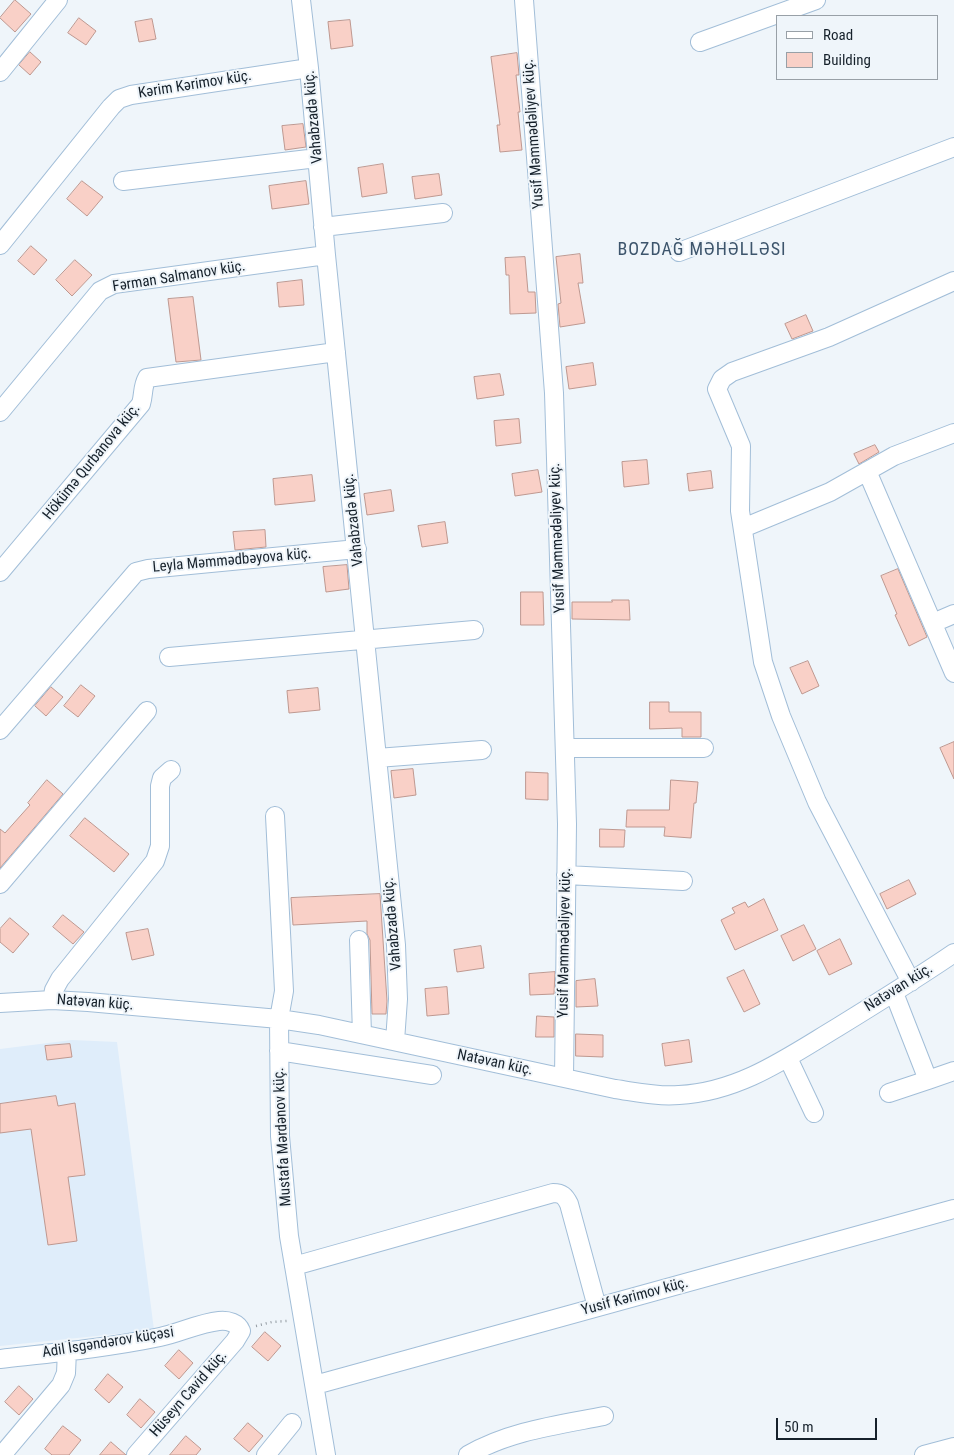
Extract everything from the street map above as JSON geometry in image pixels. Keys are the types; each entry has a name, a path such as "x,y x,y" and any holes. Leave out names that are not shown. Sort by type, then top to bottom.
{"street":[{"path":"0,72 58,0"},
{"name":"Vahabzadə küç.","path":"301,0 396,945 398,999 395,1041"},
{"name":"Yusif Məmmədəliyev küç.","path":"524,0 554,393 567,824 564,1078"},
{"path":"700,42 816,0"},
{"name":"Kərim Kərimov küç.","path":"0,245 111,106 119,99 131,95 309,68"},
{"path":"678,252 954,147"},
{"path":"123,181 317,158"},
{"path":"324,227 443,213"},
{"name":"Fərman Salmanov küç.","path":"0,412 100,291 114,284 326,255"},
{"path":"911,982 817,802 781,716 763,662 740,511 741,446 717,389 722,378 732,372 829,338 954,281"},
{"name":"Hökümə Qurbanova küç.","path":"0,572 141,404 144,394 143,385 147,378 336,352"},
{"path":"743,528 830,492 894,456 954,433"},
{"path":"867,472 954,673"},
{"name":"Leyla Məmmədbəyova küç.","path":"0,730 136,572 148,569 357,550"},
{"path":"933,623 954,614"},
{"path":"169,657 474,630"},
{"path":"0,884 147,711"},
{"path":"565,748 704,748"},
{"path":"377,758 482,750"},
{"path":"52,1000 54,990 60,978 155,860 160,846 160,786 162,778 171,770"},
{"name":"Mustafa Mərdənov küç.","path":"275,816 284,991 279,1019 280,1136 289,1236 326,1455"},
{"path":"566,876 683,881"},
{"path":"358,940 362,1034"},
{"name":"Natəvan küç.","path":"0,1003 52,1000 279,1019 319,1025 564,1078 643,1093 678,1096 725,1088 752,1077 788,1058 911,982 954,953"},
{"path":"894,992 928,1080"},
{"path":"279,1051 432,1075"},
{"path":"788,1058 814,1113"},
{"path":"889,1093 954,1071"},
{"path":"294,1266 553,1193 559,1193 564,1196 569,1204 597,1307"},
{"name":"Yusif Kərimov küç.","path":"315,1384 954,1209"},
{"name":"Adil İsgəndərov küçəsi","path":"0,1359 107,1346 162,1337 220,1320 232,1322 239,1326 242,1331"},
{"name":"Hüseyn Cavid küç.","path":"136,1455 242,1331"},
{"path":"2,1455 61,1385 66,1372 67,1351"},
{"path":"468,1455 488,1444 517,1434 604,1416"},
{"path":"266,1455 292,1424"},
{"path":"924,1455 954,1447"}],"path":[{"path":"242,1331 272,1322 304,1319"}],"shaded area":[{"path":"72,1040 117,1042 154,1330 0,1346 0,1049"}],"building":[{"path":"15,0 31,14 15,32 0,18"},
{"path":"79,18 96,31 86,45 68,33"},
{"path":"152,19 156,39 139,42 135,22"},
{"path":"350,20 353,46 331,49 328,22"},
{"path":"30,52 41,62 30,75 19,65"},
{"path":"517,53 519,75 516,75 522,150 500,152 497,125 500,125 491,57"},
{"path":"303,124 306,147 285,150 282,126"},
{"path":"383,164 387,193 362,197 358,168"},
{"path":"439,174 442,195 415,199 412,177"},
{"path":"82,181 103,197 87,216 67,199"},
{"path":"306,181 309,204 272,209 269,186"},
{"path":"31,246 47,260 34,275 18,261"},
{"path":"580,254 583,283 578,283 585,323 560,327 558,304 561,303 556,257"},
{"path":"525,257 528,292 535,292 536,313 510,314 509,275 506,275 505,258"},
{"path":"75,260 92,275 72,296 56,280"},
{"path":"302,280 304,305 279,307 277,283"},
{"path":"193,297 201,360 176,362 168,299"},
{"path":"806,315 813,331 792,339 785,324"},
{"path":"593,363 596,385 569,389 566,367"},
{"path":"500,374 504,395 477,399 474,377"},
{"path":"519,419 521,443 496,446 494,421"},
{"path":"875,445 879,452 859,464 854,454"},
{"path":"647,460 649,484 624,487 622,462"},
{"path":"538,470 542,492 515,496 512,474"},
{"path":"711,471 713,488 689,491 687,474"},
{"path":"312,475 315,501 275,505 273,479"},
{"path":"391,490 394,511 367,515 364,494"},
{"path":"445,522 448,543 422,547 418,526"},
{"path":"265,530 266,547 235,550 233,532"},
{"path":"347,565 349,589 326,592 323,567"},
{"path":"898,569 927,637 909,646 881,576"},
{"path":"521,592 543,592 544,625 521,625"},
{"path":"612,600 629,600 630,620 572,619 572,602 612,602"},
{"path":"808,661 819,686 802,694 790,668"},
{"path":"81,685 95,696 78,717 64,706"},
{"path":"51,687 63,697 46,716 35,706"},
{"path":"318,688 320,710 289,713 287,691"},
{"path":"650,702 669,702 669,712 701,712 701,737 682,737 682,728 650,729"},
{"path":"954,742 954,779 940,748"},
{"path":"413,769 416,795 394,798 391,771"},
{"path":"526,772 548,773 548,800 526,799"},
{"path":"47,780 63,794 0,868 0,829 5,833 30,805 28,803"},
{"path":"671,780 698,782 691,838 664,836 665,827 626,827 627,810 669,810"},
{"path":"85,818 129,854 114,872 70,836"},
{"path":"600,829 625,830 624,847 600,847"},
{"path":"909,880 916,894 887,909 880,894"},
{"path":"380,894 387,1001 386,1014 372,1014 370,940 367,934 367,921 293,925 291,898"},
{"path":"764,899 778,930 735,950 721,920 735,913 732,908 745,902 748,907"},
{"path":"63,915 84,932 73,944 53,927"},
{"path":"10,918 29,934 13,953 0,942 0,929"},
{"path":"804,925 816,949 793,961 781,936"},
{"path":"148,929 154,955 132,960 126,933"},
{"path":"840,939 852,964 829,975 817,951"},
{"path":"481,946 484,968 457,972 454,950"},
{"path":"744,970 760,1004 744,1012 727,978"},
{"path":"555,972 554,994 530,995 529,974"},
{"path":"595,979 598,1006 576,1007 576,981"},
{"path":"447,987 449,1014 427,1016 425,989"},
{"path":"537,1016 554,1017 554,1037 536,1037"},
{"path":"576,1034 603,1035 603,1057 576,1056"},
{"path":"689,1040 692,1062 665,1066 662,1044"},
{"path":"70,1044 72,1057 47,1060 45,1046"},
{"path":"56,1096 58,1106 75,1103 85,1175 68,1177 77,1241 48,1245 31,1129 0,1133 0,1104"},
{"path":"265,1332 281,1346 268,1361 252,1347"},
{"path":"179,1350 193,1363 179,1379 165,1366"},
{"path":"108,1374 123,1387 109,1403 95,1390"},
{"path":"19,1386 33,1399 19,1415 5,1402"},
{"path":"140,1399 155,1412 141,1428 127,1415"},
{"path":"248,1423 263,1436 249,1452 234,1439"},
{"path":"63,1426 81,1440 69,1455 52,1455 45,1449"},
{"path":"186,1436 201,1449 196,1455 170,1455"},
{"path":"111,1442 126,1455 100,1455"}],"district":[{"name":"BOZDAĞ MƏHƏLLƏSI","path":"702,250"}]}
